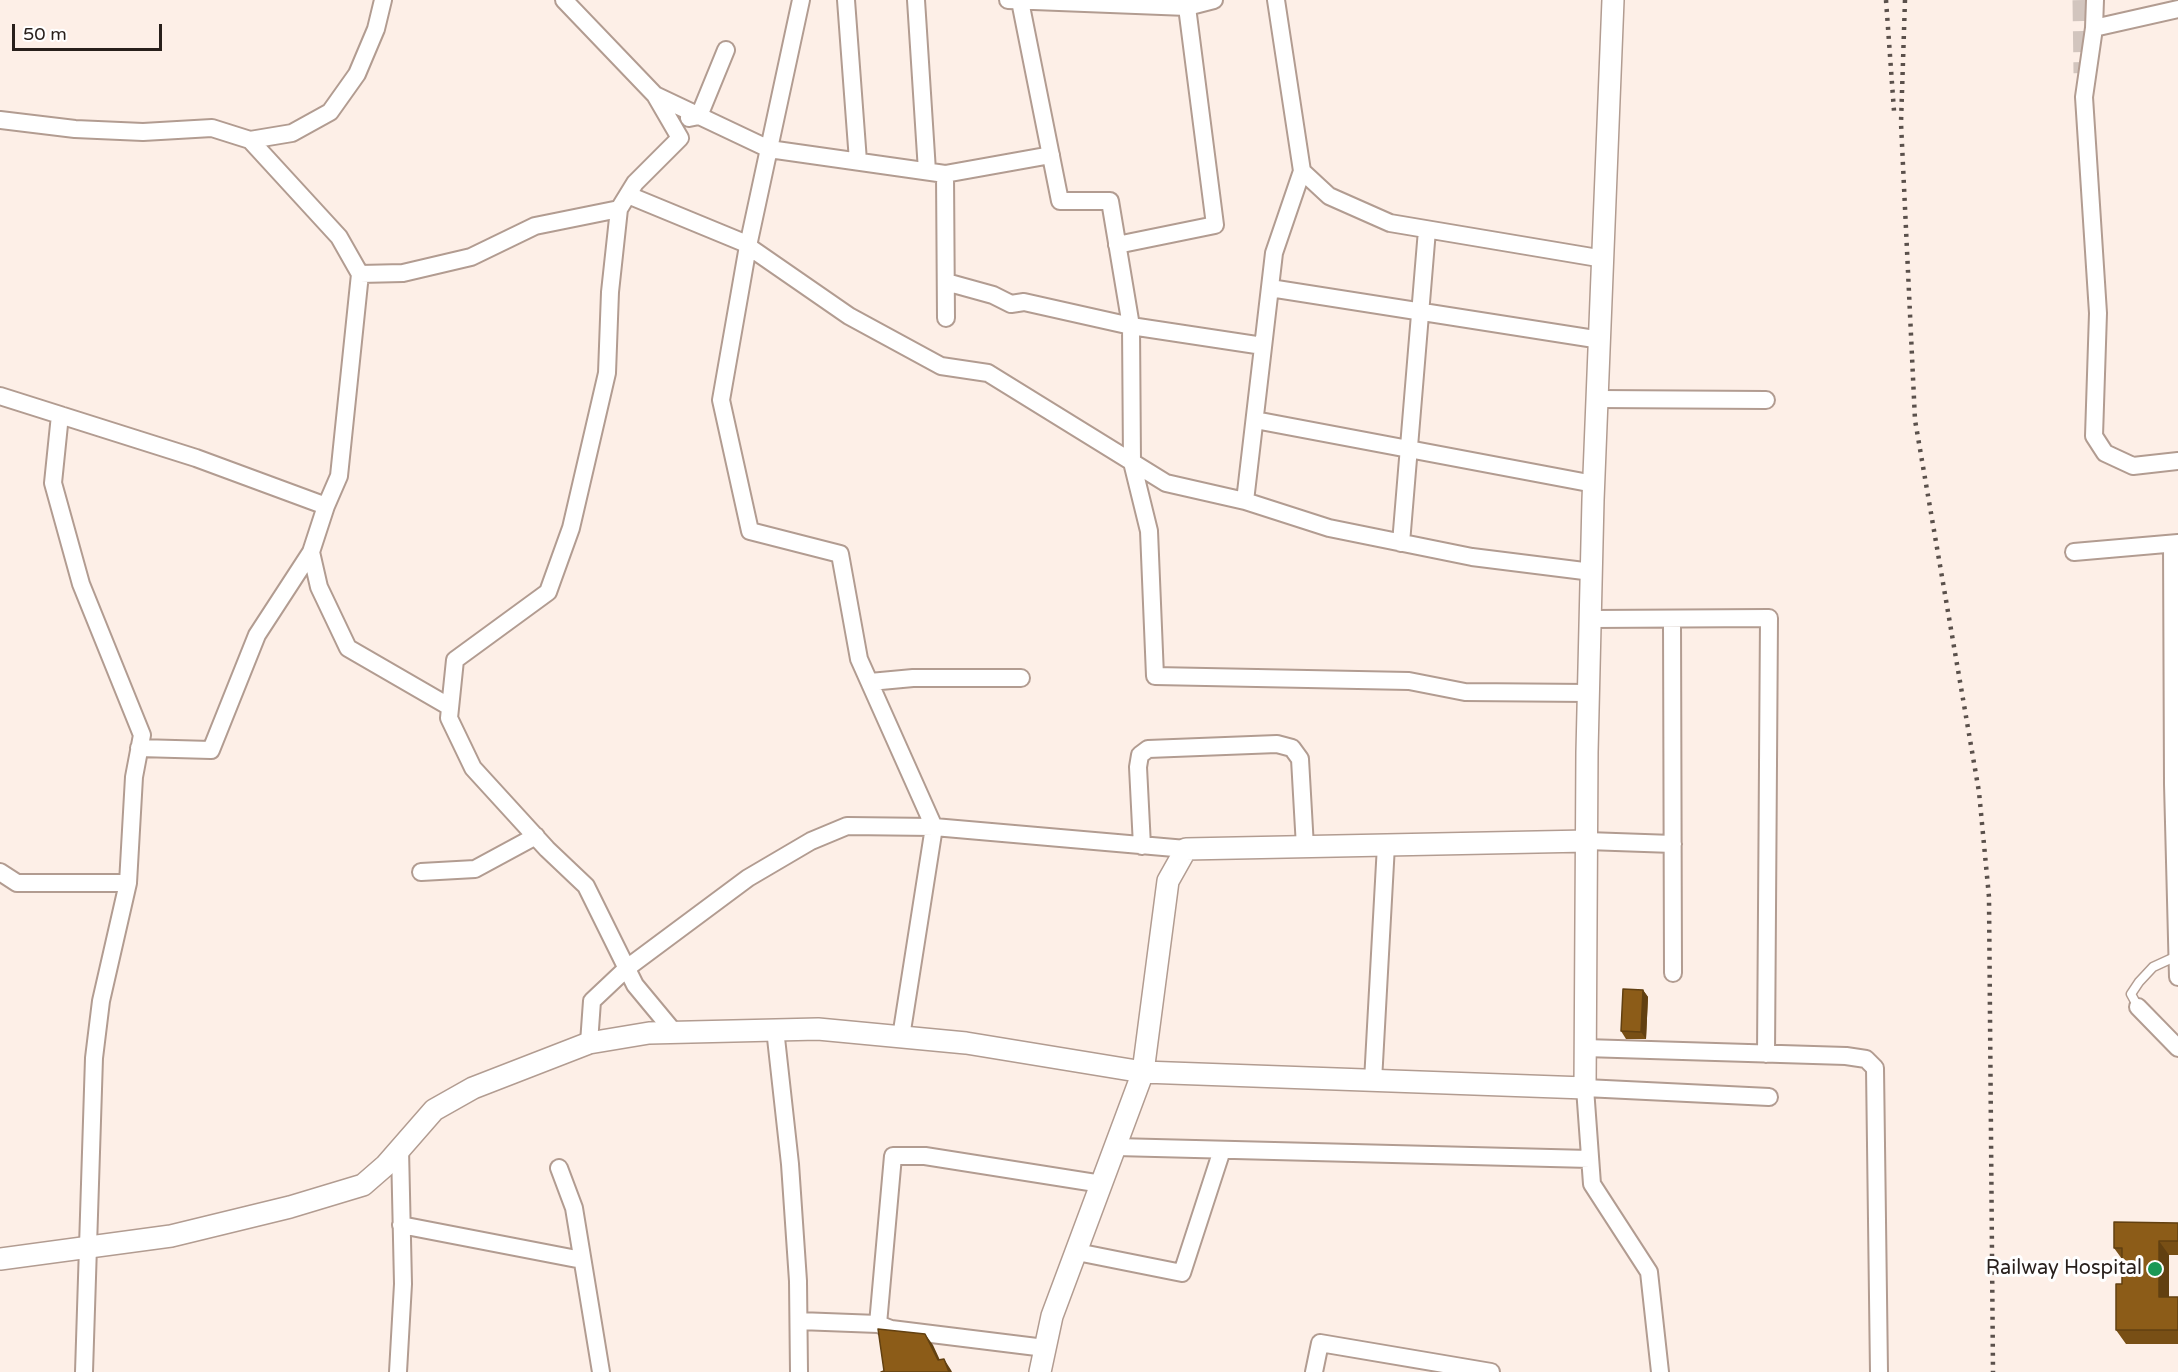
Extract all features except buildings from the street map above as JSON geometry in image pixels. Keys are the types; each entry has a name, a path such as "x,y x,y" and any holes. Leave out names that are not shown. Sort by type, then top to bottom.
{"street":[{"path":"0,120 75,129 143,132 212,128 250,140 292,133 330,112 357,74 376,29 382,0"},
{"path":"564,0 655,95 680,138 635,183 623,202 610,292 607,373 571,528 548,592 455,660 449,718 473,768 586,886 635,985 674,1032"},
{"path":"801,0 748,246 721,400 750,531 840,554 860,659 934,827 901,1037"},
{"path":"846,0 858,161"},
{"path":"916,0 927,171"},
{"path":"1008,0 1188,7 1214,0"},
{"path":"1245,501 1274,253 1302,171 1275,0"},
{"path":"1613,0 1594,484 1589,693 1585,1088 1592,1184 1649,1272 1660,1372"},
{"path":"2096,0 2084,97 2098,313 2094,436 2105,453 2133,466 2178,461"},
{"path":"1020,1 1060,201 1110,201 1131,326 1132,462 1149,531 1155,676 1409,681 1465,692 1589,693"},
{"path":"1117,245 1215,225 1188,7"},
{"path":"2094,28 2178,9"},
{"path":"699,116 726,50"},
{"path":"655,95 769,149 945,174 1051,155"},
{"path":"671,123 699,116"},
{"path":"139,748 212,750 257,635 311,552 326,506 339,476 360,274 339,237 250,140"},
{"path":"1302,171 1329,196 1390,224 1604,259"},
{"path":"945,174 946,318"},
{"path":"360,274 403,273 471,257 535,226 623,202 748,246 849,316 941,366 988,373 1166,483 1245,501 1329,528 1472,557 1592,572"},
{"path":"1401,543 1427,230"},
{"path":"946,282 993,295 1011,304 1024,302 1131,326 1263,346"},
{"path":"1270,288 1600,340"},
{"path":"0,396 196,458 326,506"},
{"path":"1598,399 1766,400"},
{"path":"60,415 53,483 81,584 142,735 134,777 128,883 101,1001 93,1058 84,1372"},
{"path":"1255,420 1594,484"},
{"path":"2074,552 2175,544 2173,784 2178,977"},
{"path":"311,552 319,586 348,648 450,707"},
{"path":"1592,619 1672,621 1769,618 1766,1054"},
{"path":"1672,621 1673,973"},
{"path":"870,682 913,678 1021,678"},
{"path":"1142,846 1138,766 1140,755 1148,749 1277,744 1292,748 1300,759 1305,847"},
{"path":"589,1043 592,1001 627,968 748,878 811,841 847,826 934,827 1186,849 1587,841 1673,844"},
{"path":"421,872 475,869 536,836"},
{"path":"1373,1081 1386,845"},
{"path":"1040,1372 1052,1316 1143,1072 1168,881 1186,849"},
{"path":"0,872 17,883 128,883"},
{"path":"2138,1007 2178,1048"},
{"path":"775,1029 790,1164 799,1321 799,1372"},
{"path":"0,1259 171,1236 290,1207 363,1185 400,1149 434,1110 472,1088 589,1043 649,1033 818,1029 966,1043 1143,1072 1770,1097"},
{"path":"1585,1048 1856,1058 1866,1059 1875,1068 1880,1372"},
{"path":"1116,1147 1590,1159"},
{"path":"398,1372 403,1284 400,1149"},
{"path":"1077,1252 1182,1273 1222,1150"},
{"path":"878,1324 893,1156 925,1156 1102,1184"},
{"path":"560,1168 574,1208 601,1372"},
{"path":"401,1225 582,1260"},
{"path":"799,1321 878,1324 891,1329 1045,1348"},
{"path":"1314,1372 1320,1343 1491,1372"}],"lane":[{"path":"2138,1007 2131,994 2139,982 2153,967 2177,956"}],"tunnel":[{"path":"2083,0 2084,73"}],"railway":[{"path":"1886,0 1894,111"},
{"path":"1905,0 1901,123 1915,420 1979,792 1989,897 1993,1372"}],"place":[{"name":"Railway Hospital","path":"2155,1269"}]}
